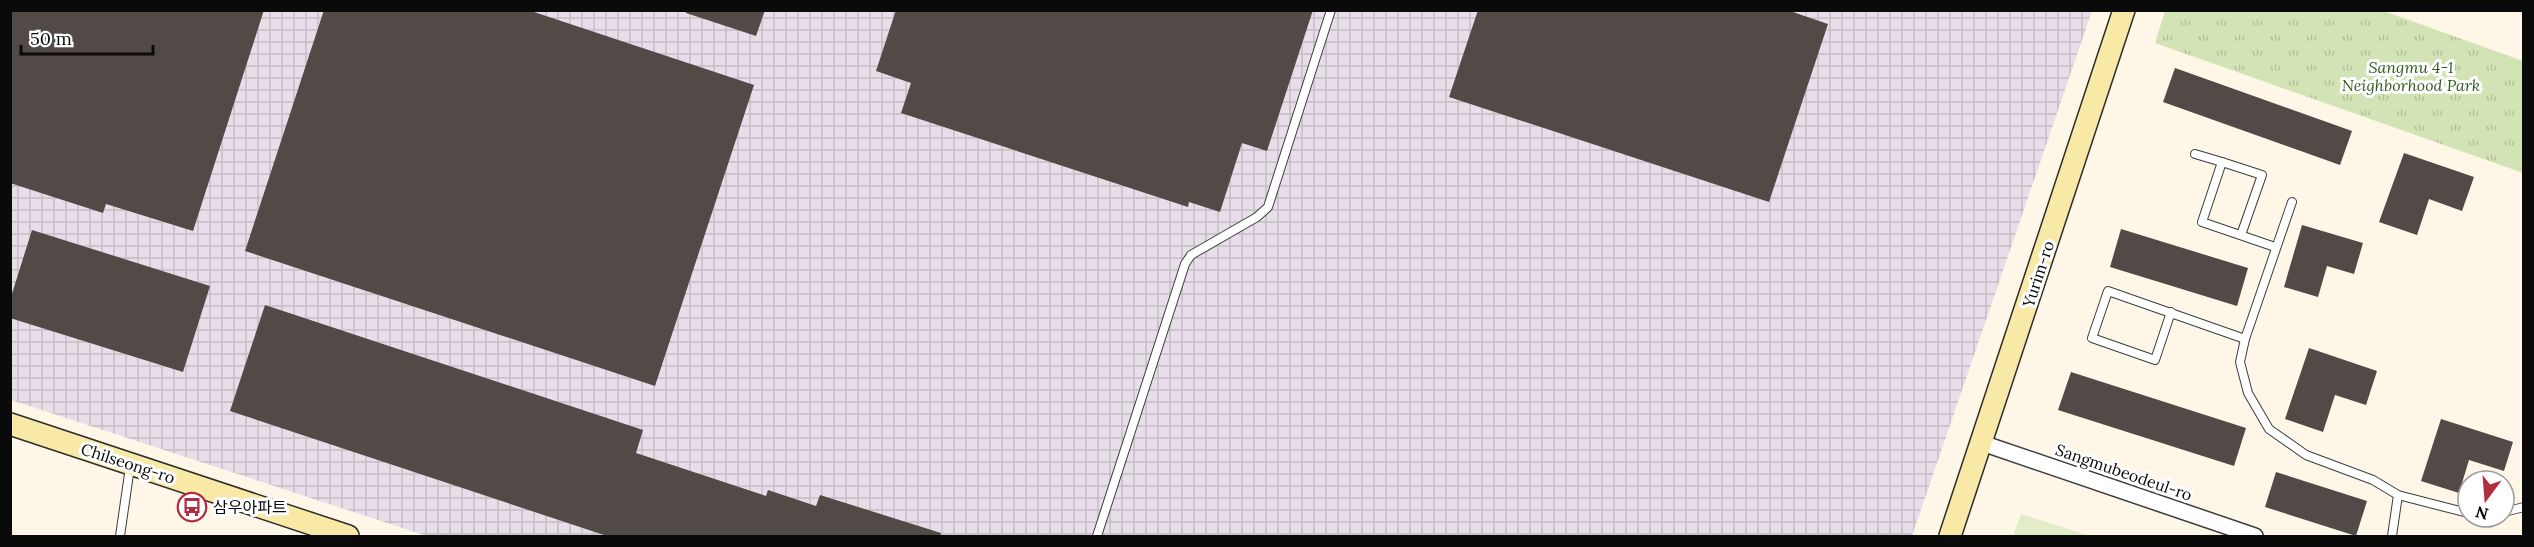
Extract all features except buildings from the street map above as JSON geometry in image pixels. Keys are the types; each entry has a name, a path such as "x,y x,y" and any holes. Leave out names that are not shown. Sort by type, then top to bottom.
{"street":[{"name":"Yurim-ro","path":"1950,537 2124,10"},
{"name":"Chilseong-ro","path":"10,424 348,537"},
{"name":"Sangmubeodeul-ro","path":"1982,443 2255,537"}],"lane":[{"path":"1097,537 1185,264 1191,255 1257,217 1268,207 1331,10"},
{"path":"2195,154 2262,175 2241,235"},
{"path":"2222,162 2202,222 2275,246"},
{"path":"2292,202 2275,246 2245,339 2240,362 2247,393 2269,429 2306,455 2373,480 2398,495 2456,510"},
{"path":"2171,312 2155,360 2092,338 2108,291 2171,312 2245,339"},
{"path":"120,537 131,463"},
{"path":"2392,537 2398,495"}],"shaded area":[{"path":"11,11 2092,11 1912,536 427,536 11,400"}],"green space":[{"name":"Sangmu 4-1 Neighborhood Park","path":"2165,11 2384,11 2523,61 2523,173 2155,43"},
{"path":"2021,514 2090,536 2013,536"}],"place":[{"name":"삼우아파트","path":"192,507"}]}
